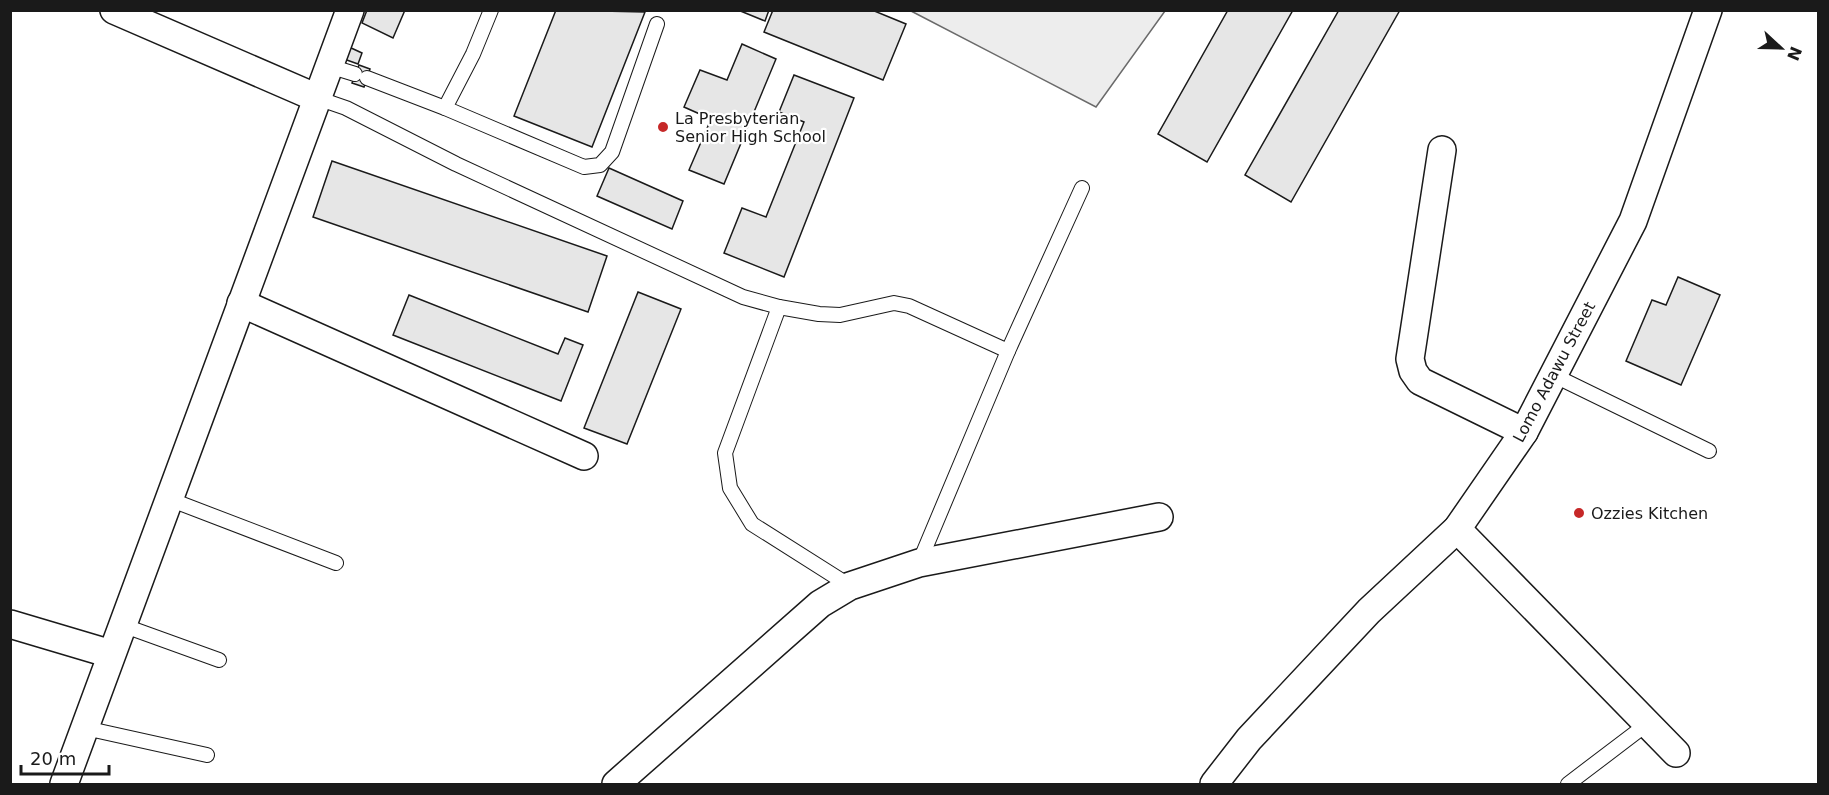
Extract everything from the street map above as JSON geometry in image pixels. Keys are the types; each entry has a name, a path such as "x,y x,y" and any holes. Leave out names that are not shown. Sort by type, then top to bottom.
{"street":[{"path":"114,10 318,98"},
{"path":"64,784 350,10"},
{"name":"Lomo Adawu Street","path":"1214,784 1249,739 1369,611 1456,529 1524,432 1633,221 1708,10"},
{"path":"1442,150 1410,359 1413,371 1420,381 1524,432"},
{"path":"241,303 584,456"},
{"path":"616,784 820,604 850,586 919,563 1159,517"},
{"path":"1456,529 1676,753"},
{"path":"10,624 111,654"}],"lane":[{"path":"445,108 473,54 491,10"},
{"path":"329,66 445,108 584,167 600,165 612,152 657,24"},
{"path":"318,98 346,108 456,164 743,297 779,307 819,314 840,315 894,303 909,306 1008,351"},
{"path":"919,563 1008,351 1082,188"},
{"path":"779,307 725,453 730,488 752,524 850,586"},
{"path":"1553,375 1709,451"},
{"path":"169,499 336,563"},
{"path":"122,625 219,660"},
{"path":"1568,784 1647,724"},
{"path":"85,728 207,755"}],"shaded area":[{"path":"911,11 1165,11 1096,107"}],"building":[{"path":"367,10 405,10 393,38 362,23"},
{"path":"556,10 645,12 592,147 514,116"},
{"path":"738,10 769,10 765,21"},
{"path":"773,10 872,10 906,24 883,80 764,32"},
{"path":"1228,10 1293,10 1207,162 1158,134"},
{"path":"1339,10 1400,10 1291,202 1245,175"},
{"path":"742,44 776,59 724,184 689,170 711,119 684,107 700,70 727,80"},
{"path":"349,47 362,53 358,64 344,59"},
{"path":"359,65 370,69 364,87 352,83"},
{"path":"794,75 854,98 784,277 724,253 742,208 766,217 804,122 779,112"},
{"path":"332,161 607,256 588,312 313,217"},
{"path":"609,168 683,201 672,229 597,196"},
{"path":"1678,277 1720,295 1681,385 1626,361 1652,300 1666,305"},
{"path":"638,292 681,309 627,444 584,428"},
{"path":"409,295 558,354 565,338 583,345 561,401 393,335"}],"place":[{"name":"La Presbyterian Senior High School","path":"663,127"},
{"name":"Ozzies Kitchen","path":"1579,513"}]}
